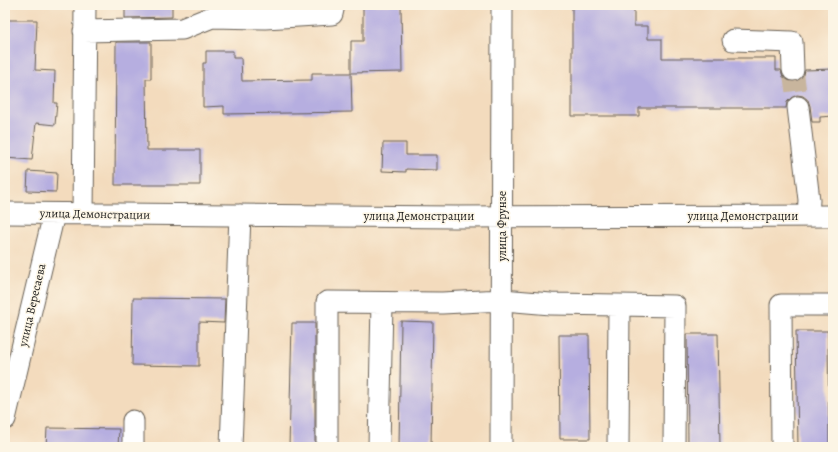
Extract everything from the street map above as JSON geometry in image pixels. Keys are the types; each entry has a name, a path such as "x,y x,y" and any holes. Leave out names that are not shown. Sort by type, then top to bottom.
{"street":[{"path":"83,214 85,5"},
{"path":"84,31 182,29 212,17 265,18 324,15 332,14 334,5"},
{"name":"улица Фрунзе","path":"501,447 502,5"},
{"path":"733,40 792,42 793,70"},
{"path":"798,108 809,200 808,216"},
{"name":"улица Демонстрации","path":"5,213 240,216 833,216"},
{"name":"улица Вересаева","path":"5,419 54,214"},
{"path":"231,447 240,216"},
{"path":"327,447 327,302 442,303 502,300 551,304 675,306 674,447"},
{"path":"379,447 382,303"},
{"path":"618,447 619,305"},
{"path":"782,447 781,305 833,305"},
{"path":"133,447 134,421"}],"building":[{"path":"125,5 172,5 172,17 125,18"},
{"path":"363,5 401,5 402,72 351,73 351,41 363,41"},
{"path":"572,5 634,5 634,26 648,26 648,39 662,39 662,58 776,58 776,70 781,70 783,77 788,81 793,82 800,80 804,75 805,70 833,69 833,116 820,117 820,122 812,122 808,100 803,96 797,95 787,102 786,108 639,108 639,116 572,116"},
{"path":"5,20 37,20 35,70 55,71 54,103 57,103 55,125 36,123 32,160 5,158"},
{"path":"116,42 151,42 151,79 146,79 147,150 200,150 200,185 115,185"},
{"path":"206,51 233,51 233,58 241,58 242,81 312,80 312,73 351,73 352,112 224,114 224,106 203,107 203,63 206,63"},
{"path":"383,143 406,143 406,155 437,155 437,170 406,169 406,172 382,171"},
{"path":"28,171 57,173 56,192 27,191"},
{"path":"133,298 225,299 224,323 199,322 199,366 132,365"},
{"path":"401,321 433,322 431,447 399,447"},
{"path":"292,323 315,323 315,447 289,447"},
{"path":"796,331 828,331 829,447 798,447"},
{"path":"687,334 718,334 720,447 688,447"},
{"path":"559,335 589,335 590,439 560,439"},
{"path":"47,428 119,429 118,447 46,447"}],"tunnel":[{"path":"793,70 798,107"}]}
